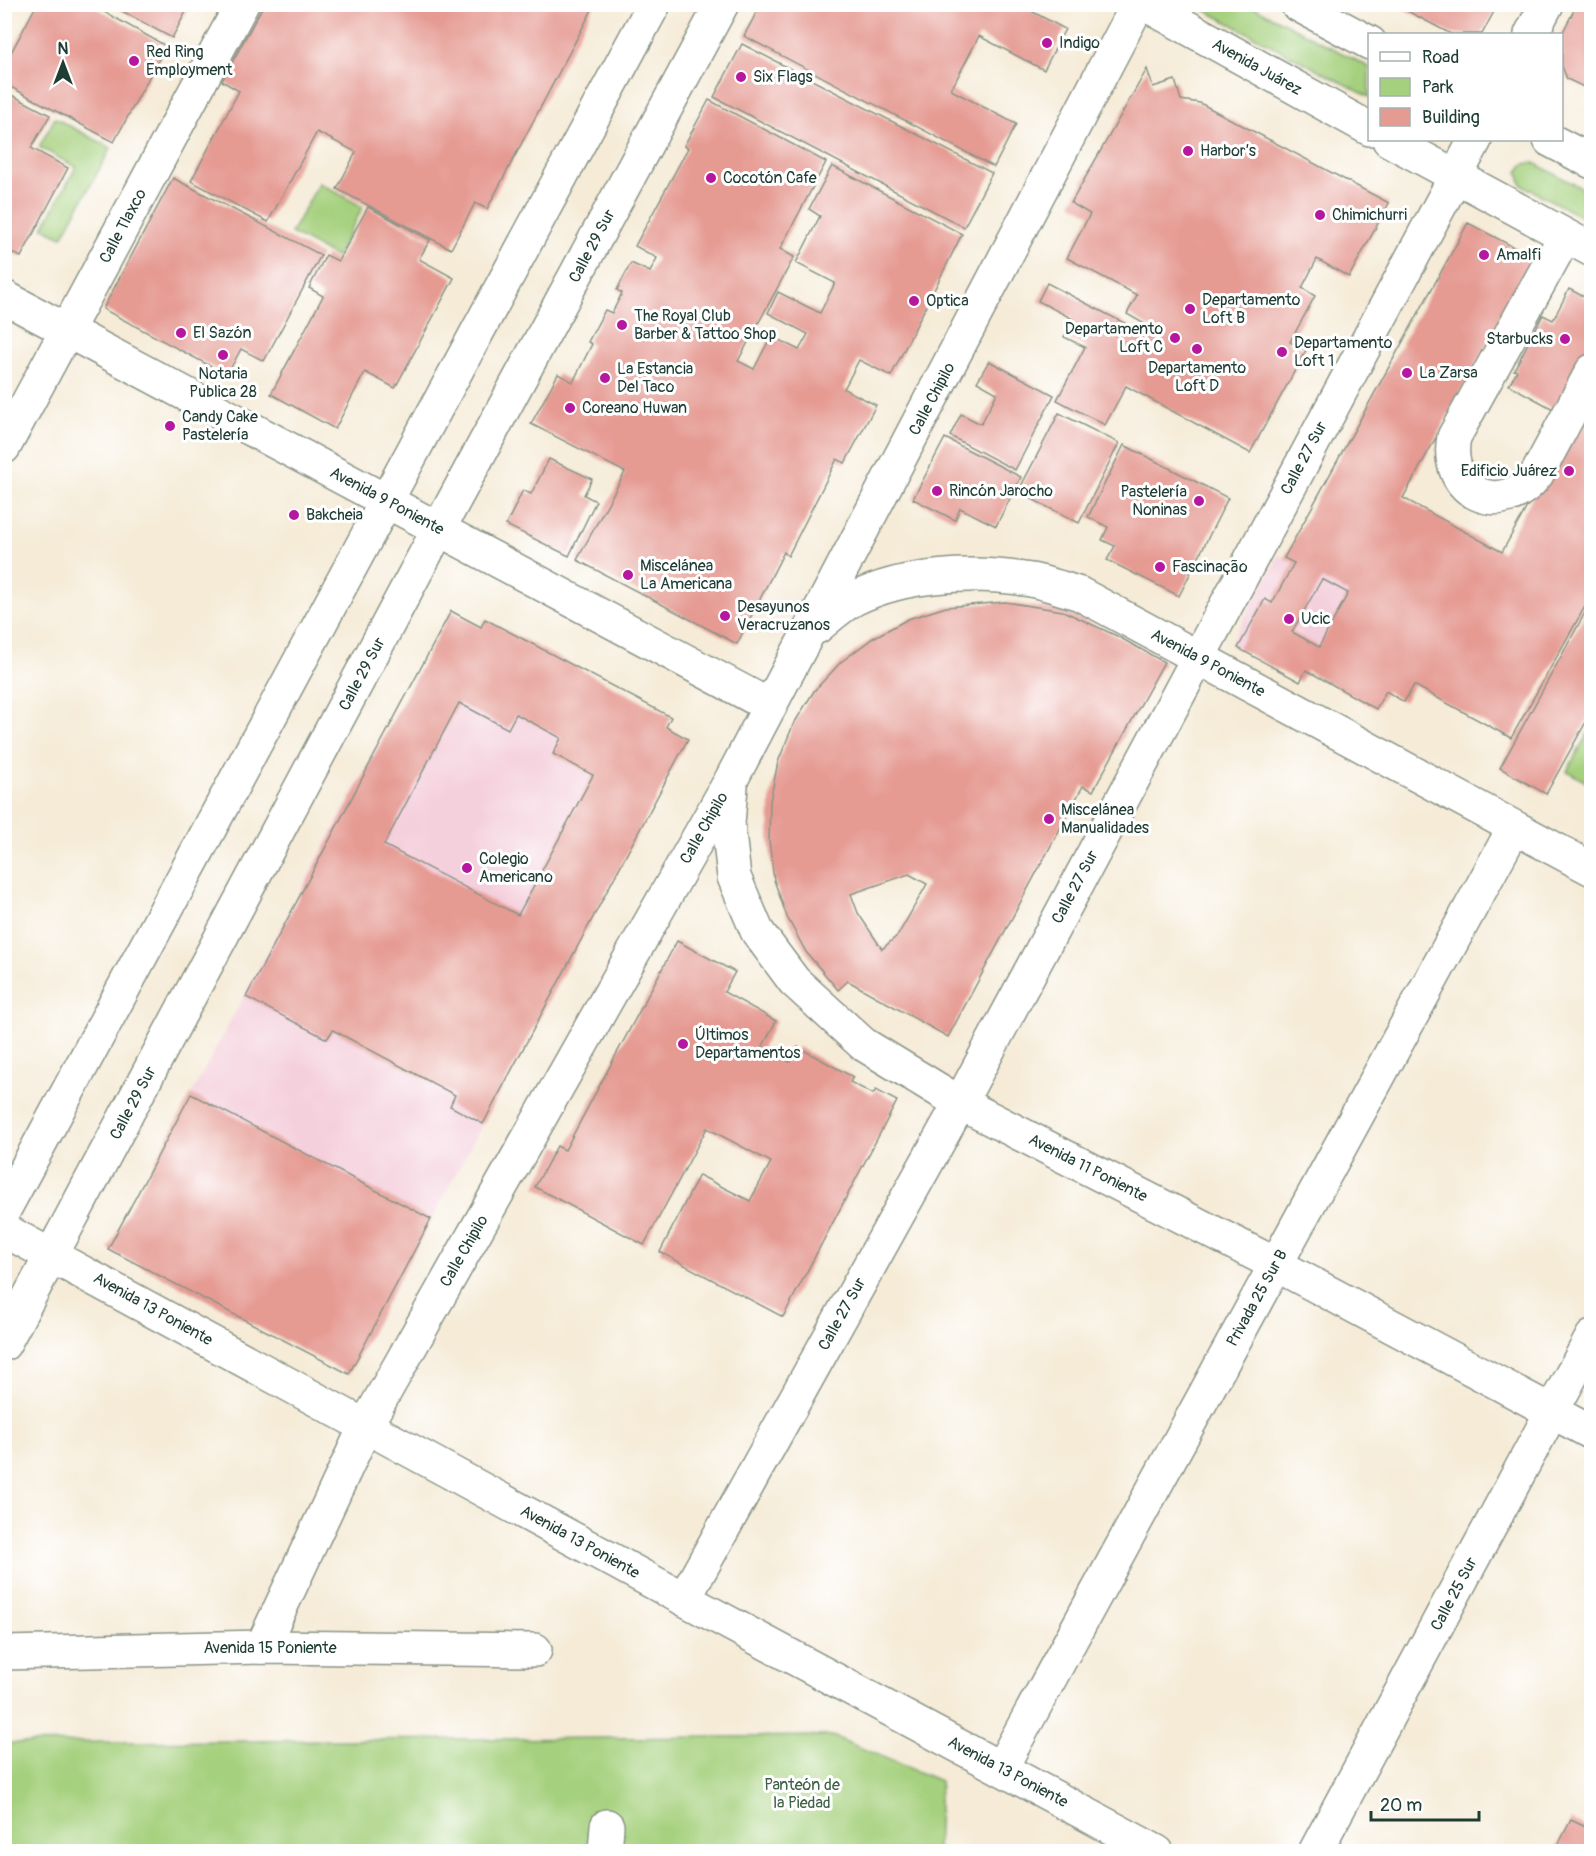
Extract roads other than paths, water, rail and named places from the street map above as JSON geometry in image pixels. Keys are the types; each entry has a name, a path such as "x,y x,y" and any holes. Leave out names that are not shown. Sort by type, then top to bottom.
{"street":[{"name":"Calle Tlaxco","path":"4,447 242,4"},
{"path":"4,1210 654,4"},
{"name":"Calle 29 Sur","path":"4,1344 722,4"},
{"name":"Calle Chipilo","path":"262,1647 366,1425 731,780 1138,4"},
{"name":"Avenida Juárez","path":"1145,4 1368,128"},
{"path":"1297,4 1368,42"},
{"path":"1532,33 1547,4"},
{"path":"1391,141 1578,243 1454,437 1452,460 1461,480 1472,491 1486,497 1502,498 1516,494 1528,485 1537,474 1592,371"},
{"name":"Calle 27 Sur","path":"684,1599 960,1103 1473,141"},
{"path":"1552,141 1592,162"},
{"name":"Avenida 9 Poniente","path":"4,297 770,706"},
{"name":"Avenida 9 Poniente","path":"808,634 853,599 900,583 947,575 987,575 1032,580 1080,594 1592,869"},
{"name":"Avenida 11 Poniente","path":"731,780 728,824 734,877 757,931 794,981 862,1044 960,1103 1275,1264 1592,1433"},
{"name":"Privada 25 Sur B","path":"1001,1768 1514,828"},
{"name":"Avenida 13 Poniente","path":"4,1230 684,1599 1157,1851"},
{"name":"Calle 25 Sur","path":"1315,1851 1592,1337"},
{"name":"Avenida 15 Poniente","path":"4,1653 262,1647 535,1650"}],"place":[{"name":"Indigo","path":"1047,43"},
{"name":"Red Ring Employment","path":"134,61"},
{"name":"Six Flags","path":"741,77"},
{"name":"Harbor’s","path":"1188,151"},
{"name":"Cocotón Cafe","path":"711,178"},
{"name":"Chimichurri","path":"1320,215"},
{"name":"Amalfi","path":"1484,255"},
{"name":"Optica","path":"914,301"},
{"name":"Departamento Loft B","path":"1190,309"},
{"name":"The Royal Club Barber & Tattoo Shop","path":"622,325"},
{"name":"El Sazón","path":"181,333"},
{"name":"Departamento Loft C","path":"1175,338"},
{"name":"Starbucks","path":"1565,339"},
{"name":"Departamento Loft D","path":"1197,349"},
{"name":"Departamento Loft 1","path":"1282,352"},
{"name":"Notaria Publica 28","path":"223,355"},
{"name":"La Zarsa","path":"1407,373"},
{"name":"La Estancia Del Taco","path":"605,378"},
{"name":"Coreano Huwan","path":"570,408"},
{"name":"Candy Cake Pastelería","path":"170,426"},
{"name":"Edificio Juárez","path":"1569,471"},
{"name":"Rincón Jarocho","path":"937,491"},
{"name":"Pastelería Noninas","path":"1199,501"},
{"name":"Bakcheia","path":"294,515"},
{"name":"Fascinação","path":"1160,567"},
{"name":"Miscelánea La Americana","path":"628,575"},
{"name":"Desayunos Veracruzanos","path":"725,616"},
{"name":"Ucic","path":"1289,619"},
{"name":"Miscelánea Manualidades","path":"1049,819"},
{"name":"Colegio Americano","path":"467,868"},
{"name":"Últimos Departamentos","path":"683,1044"}],"park label":[{"name":"Panteón de la Piedad","path":"802,1794"}]}
